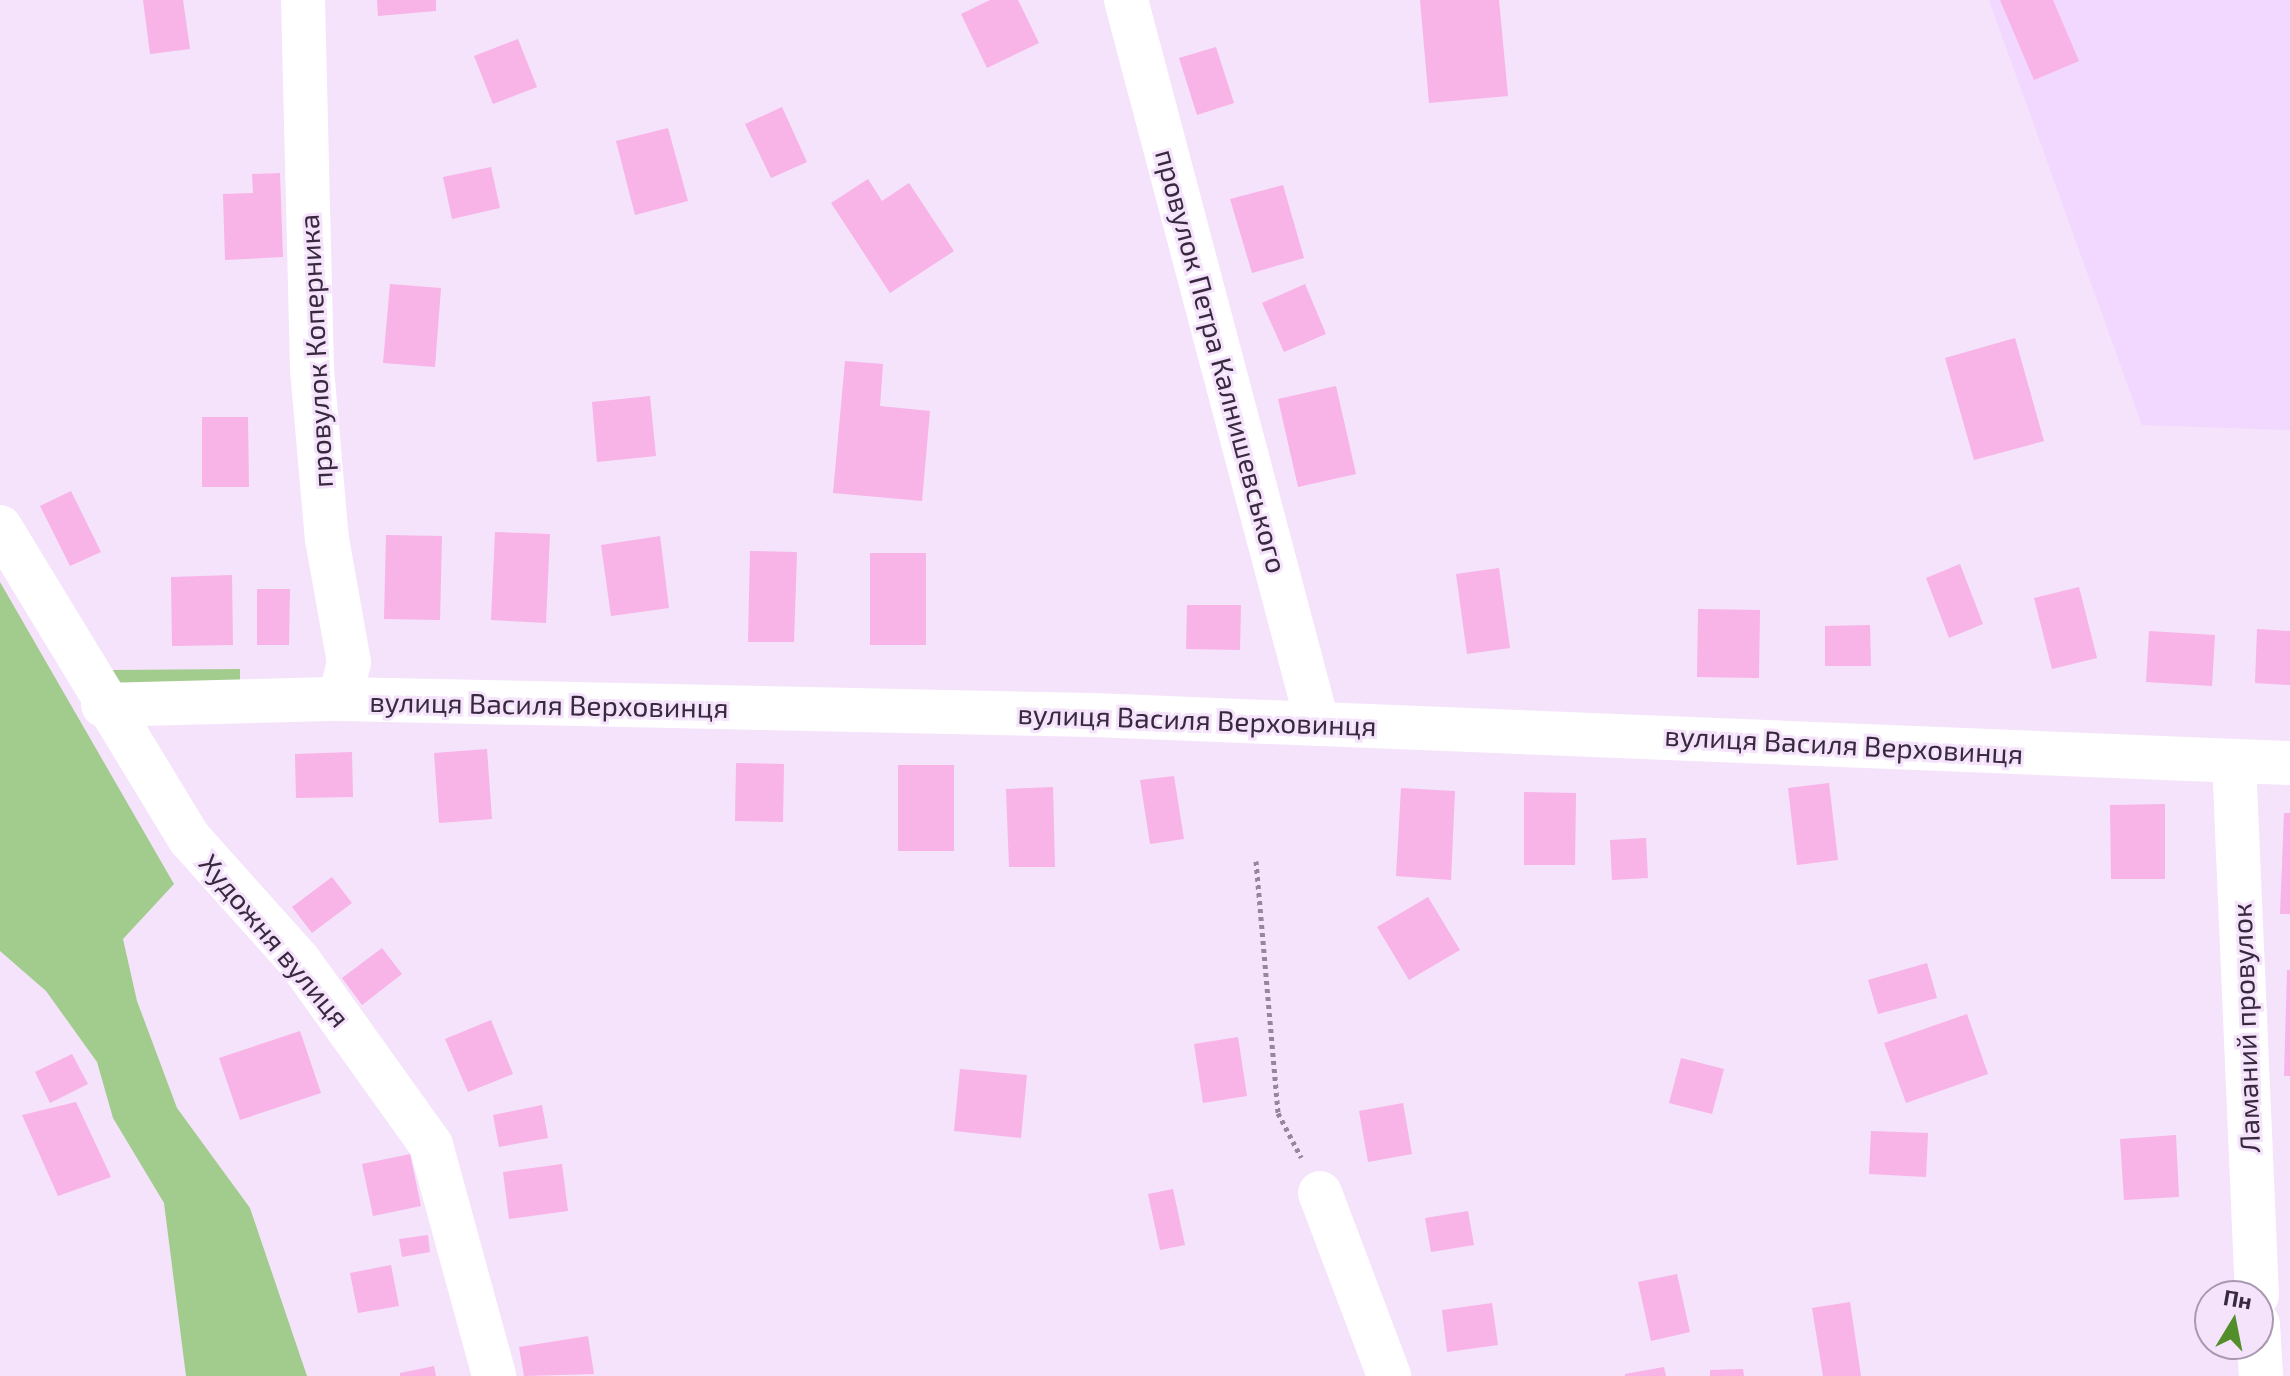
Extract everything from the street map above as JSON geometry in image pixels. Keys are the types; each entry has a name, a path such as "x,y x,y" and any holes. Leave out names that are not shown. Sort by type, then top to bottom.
{"street":[{"name":"провулок Коперника","path":"303,0 312,369 327,539 349,662 340,699"},
{"name":"провулок Петра Калнишевського","path":"1126,0 1317,722"},
{"name":"Художня вулиця","path":"0,527 103,705 190,839 300,962 431,1145 494,1376"},
{"name":"вулиця Василя Верховинця","path":"103,705 340,699 1317,722 2290,763"},
{"name":"Ламаний провулок","path":"2234,761 2256,1280"},
{"path":"1320,1193 1389,1376"}],"path":[{"path":"1256,861 1278,1113 1320,1193"}],"shaded area":[{"path":"1989,0 2290,0 2290,430 2142,425"}],"green space":[{"path":"0,582 174,884 123,939 137,1001 177,1108 250,1208 307,1376 186,1376 164,1203 113,1118 97,1062 46,991 0,951"},
{"path":"240,669 240,694 113,695 112,670"}],"building":[{"path":"143,0 183,0 190,49 150,54"},
{"path":"377,0 436,0 436,11 378,16"},
{"path":"990,0 1018,0 1039,43 987,68 961,14"},
{"path":"1420,0 1499,0 1508,96 1429,103"},
{"path":"2000,0 2053,0 2079,61 2034,80"},
{"path":"518,39 537,87 493,104 474,56"},
{"path":"1216,47 1234,103 1197,115 1179,58"},
{"path":"782,107 807,162 771,178 745,124"},
{"path":"668,128 688,201 635,215 616,141"},
{"path":"491,167 500,208 452,219 443,177"},
{"path":"280,173 283,257 225,260 223,194 253,193 252,174"},
{"path":"868,179 882,201 909,183 954,251 890,293 831,203"},
{"path":"1283,185 1304,258 1252,273 1230,199"},
{"path":"390,284 441,288 435,367 383,363"},
{"path":"1305,284 1326,334 1284,352 1262,303"},
{"path":"2015,338 2044,441 1974,460 1945,358"},
{"path":"845,361 883,364 880,406 930,411 922,501 833,493"},
{"path":"1336,386 1356,474 1298,487 1278,399"},
{"path":"650,396 656,456 597,462 592,402"},
{"path":"202,417 248,417 249,487 202,487"},
{"path":"71,491 101,552 70,566 40,506"},
{"path":"495,532 550,534 546,623 491,620"},
{"path":"386,535 442,536 440,620 384,619"},
{"path":"660,536 669,608 611,616 601,545"},
{"path":"750,551 797,552 794,642 748,642"},
{"path":"870,553 926,553 926,645 870,645"},
{"path":"1960,564 1983,624 1949,638 1926,578"},
{"path":"1499,568 1510,648 1467,654 1456,574"},
{"path":"232,575 233,645 172,646 171,577"},
{"path":"2079,587 2097,658 2052,669 2034,598"},
{"path":"257,589 290,589 289,645 257,645"},
{"path":"1187,605 1241,605 1240,650 1186,649"},
{"path":"1698,609 1760,610 1759,678 1697,677"},
{"path":"1870,625 1871,666 1825,666 1825,626"},
{"path":"2257,629 2290,631 2290,685 2255,683"},
{"path":"2149,631 2215,635 2212,686 2146,682"},
{"path":"487,749 492,819 439,823 434,753"},
{"path":"352,752 353,797 296,798 295,754"},
{"path":"736,763 784,764 783,822 735,821"},
{"path":"898,765 954,765 954,851 898,851"},
{"path":"1174,776 1184,839 1150,844 1140,780"},
{"path":"1829,783 1838,860 1797,865 1788,788"},
{"path":"1053,787 1055,867 1009,867 1006,789"},
{"path":"1401,788 1455,791 1451,880 1396,876"},
{"path":"1524,792 1576,793 1575,865 1524,865"},
{"path":"2165,804 2165,879 2111,879 2110,805"},
{"path":"2284,813 2290,813 2290,914 2280,914"},
{"path":"1646,838 1648,878 1612,880 1610,840"},
{"path":"332,877 352,903 312,933 292,907"},
{"path":"1428,897 1460,950 1409,980 1377,927"},
{"path":"382,948 402,974 362,1005 342,978"},
{"path":"1927,963 1937,998 1878,1014 1868,980"},
{"path":"2287,970 2290,970 2290,1076 2284,1076"},
{"path":"1967,1014 1988,1074 1906,1103 1884,1043"},
{"path":"491,1020 513,1074 468,1092 445,1039"},
{"path":"300,1031 321,1093 240,1120 219,1058"},
{"path":"1238,1037 1247,1096 1203,1103 1194,1044"},
{"path":"72,1054 88,1084 50,1103 35,1072"},
{"path":"1681,1058 1724,1069 1712,1114 1669,1103"},
{"path":"960,1069 1027,1075 1021,1138 954,1131"},
{"path":"76,1102 111,1177 58,1196 22,1115"},
{"path":"1403,1103 1412,1154 1368,1162 1359,1111"},
{"path":"542,1105 548,1138 499,1147 493,1115"},
{"path":"1871,1131 1928,1133 1926,1177 1869,1174"},
{"path":"2176,1135 2179,1197 2124,1200 2120,1139"},
{"path":"410,1154 421,1206 373,1216 362,1164"},
{"path":"562,1164 568,1211 509,1219 503,1172"},
{"path":"1173,1189 1185,1245 1160,1250 1148,1194"},
{"path":"1468,1211 1474,1245 1431,1252 1425,1218"},
{"path":"428,1235 430,1252 402,1257 399,1239"},
{"path":"391,1265 399,1306 358,1313 350,1273"},
{"path":"1677,1274 1690,1332 1651,1341 1638,1282"},
{"path":"1850,1302 1861,1376 1823,1376 1812,1308"},
{"path":"1492,1303 1498,1345 1447,1352 1442,1310"},
{"path":"588,1336 594,1374 524,1376 519,1347"},
{"path":"434,1366 436,1376 400,1376 400,1373"},
{"path":"1664,1367 1666,1376 1625,1376 1625,1374"},
{"path":"1743,1369 1744,1376 1710,1376 1710,1370"}]}
